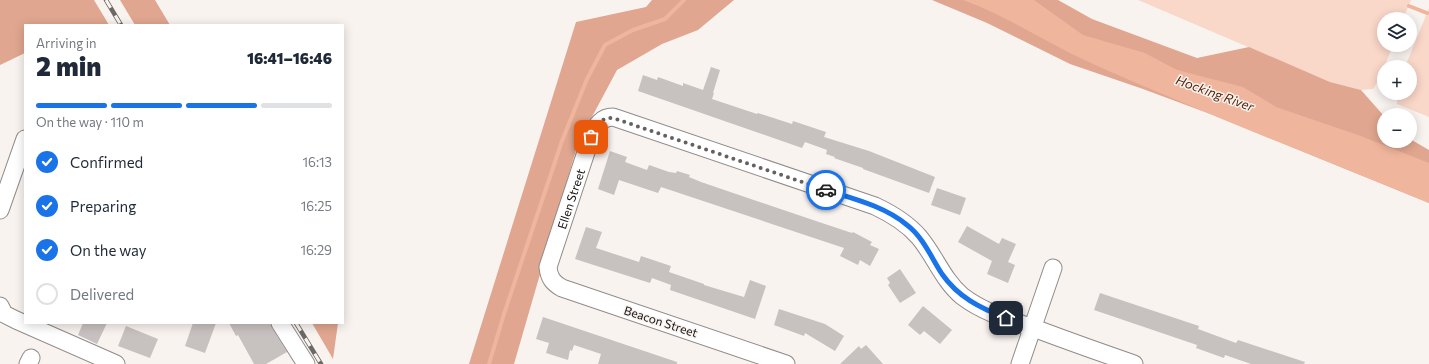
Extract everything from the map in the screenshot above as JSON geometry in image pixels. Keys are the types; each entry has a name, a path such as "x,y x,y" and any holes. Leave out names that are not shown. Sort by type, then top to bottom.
{"street":[{"name":"Ellen Street","path":"548,267 591,137 601,120 607,117 875,206 908,225 920,238 942,273 961,295 988,312 1033,328"},
{"path":"0,210 24,142"},
{"name":"Beacon Street","path":"548,267 549,276 554,283 562,288 786,364"},
{"path":"1020,364 1052,268"},
{"path":"1,316 24,322"},
{"path":"32,324 52,329 116,364"},
{"path":"281,324 306,364"},
{"path":"1033,328 1134,364"}],"shaded area":[{"path":"0,0 94,0 108,24 24,24 24,53 0,65"},
{"path":"120,0 155,0 169,24 134,24"},
{"path":"652,0 734,0 698,30 662,44 617,70 578,143 514,364 469,364 576,22 646,7"},
{"path":"932,0 1058,0 1092,19 1197,58 1249,47 1330,82 1361,90 1377,108 1377,148 1417,148 1417,143 1429,150 1429,203 1213,115 1070,64 987,23"},
{"path":"1138,0 1411,0 1406,12 1377,12 1377,52 1390,52 1387,60 1377,60 1377,83 1373,89 1361,90 1330,82"},
{"path":"1429,8 1429,117 1417,112 1417,108 1407,108 1397,104 1397,100 1417,100 1417,60 1408,60 1411,52 1417,52 1417,38"},
{"path":"313,324 338,324 333,359"}],"water":[{"name":"Hocking River","path":"963,0 1034,0 1083,35 1145,53 1177,70 1243,87 1276,107 1377,142 1377,148 1391,148 1429,163 1429,203 1134,82 1093,64 1013,22"}],"building":[{"path":"711,67 720,70 712,99 757,114 758,113 792,124 793,121 826,132 824,137 869,151 935,177 929,193 834,158 835,157 826,154 827,150 805,142 802,148 638,91 643,75 657,80 658,77 683,86 683,83 703,90"},
{"path":"610,151 627,157 625,162 647,170 649,165 669,172 676,173 677,171 690,175 689,177 701,182 852,233 853,232 872,242 870,245 879,249 870,266 860,260 858,265 840,256 844,248 661,187 658,193 619,180 614,195 598,189"},
{"path":"937,188 966,198 960,215 931,205"},
{"path":"967,226 999,244 1002,238 1016,244 1008,262 1015,265 1008,283 987,274 992,261 958,242"},
{"path":"586,227 602,232 596,248 639,262 641,256 671,266 669,272 704,285 744,297 750,280 766,286 755,319 670,290 671,285 652,278 650,283 575,259"},
{"path":"900,269 916,293 900,303 888,285 890,283 887,278"},
{"path":"1100,293 1199,326 1198,329 1236,343 1238,340 1305,362 1304,364 1251,364 1225,355 1224,358 1196,348 1197,345 1094,310"},
{"path":"923,306 952,330 940,344 924,331 920,335 908,325"},
{"path":"779,309 825,324 844,336 835,351 805,333 804,336 774,325"},
{"path":"543,317 677,362 677,364 598,364 601,354 574,345 572,351 570,350 568,360 546,353 549,343 536,339"},
{"path":"83,324 107,324 97,344 78,335"},
{"path":"193,324 216,324 205,353 185,346"},
{"path":"230,324 270,324 287,352 266,364 254,364 238,335 236,336"},
{"path":"126,326 158,339 150,358 118,346"},
{"path":"866,345 883,364 840,364 859,346 861,349"}],"waterway":[{"path":"489,364 504,314 562,141 587,79 605,45 633,30 665,19 684,0"},
{"path":"1409,6 1427,13"}],"railway":[{"path":"106,0 120,24"},
{"path":"297,324 321,364"}],"way so far":[{"path":"591,137 601,120 607,117 613,118 826,190"}],"route":[{"path":"826,190 875,206 908,225 920,238 942,273 961,295 988,312 1006,318"}]}
